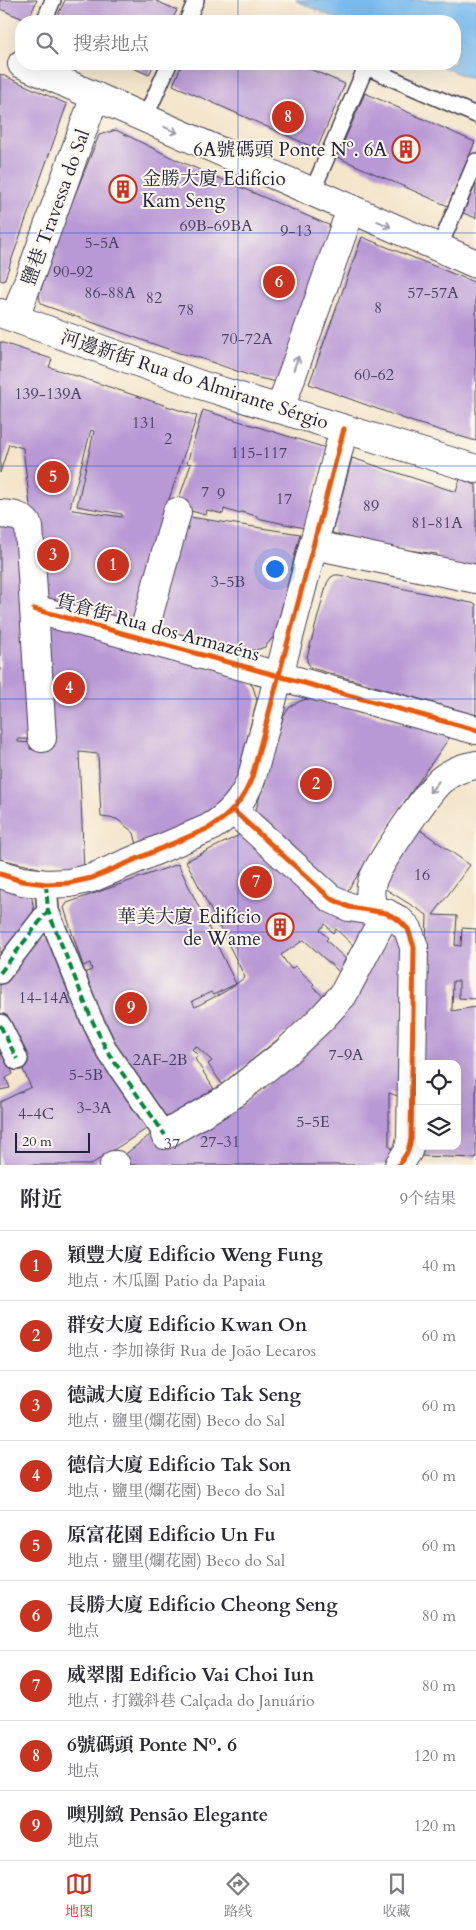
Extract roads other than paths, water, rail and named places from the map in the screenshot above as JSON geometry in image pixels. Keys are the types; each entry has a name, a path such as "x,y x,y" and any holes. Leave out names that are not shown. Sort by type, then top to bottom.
{"street":[{"path":"0,54 15,61"},
{"path":"36,70 476,264"},
{"name":"鹽巷 Travessa do Sal","path":"7,316 95,96"},
{"path":"280,409 351,209"},
{"name":"河邊新街 Rua do Almirante Sérgio","path":"7,316 204,386 476,469"},
{"path":"0,874 22,881 46,884 69,883 99,875 209,828 233,810 244,796 252,777 344,429"},
{"path":"127,638 177,512"},
{"path":"0,514 19,516 29,527 42,738"},
{"path":"314,545 476,579"},
{"name":"貨倉街 Rua dos Armazéns","path":"34,609 127,638 279,676 476,730"},
{"path":"381,912 370,896 373,878 432,789 448,774 476,765"},
{"path":"233,810 324,894 349,907 381,912 399,920 408,929 414,947 411,1139 408,1151 398,1165"},
{"path":"46,884 48,911 91,1018 107,1051 165,1135 228,1098 285,1053 321,1019 343,995 381,912"},
{"path":"0,972 48,911"},
{"path":"0,1025 17,1059"}],"lane":[{"path":"47,15 53,0"},
{"path":"190,15 196,0"},
{"path":"145,118 166,70"},
{"path":"312,192 365,70"},
{"path":"373,70 476,115"},
{"path":"439,248 476,160"}],"water":[{"path":"295,0 476,0 476,81 450,70 461,70 461,15 329,15"}],"place":[{"name":"6號碼頭 Ponte Nº. 6","path":"288,117"},
{"name":"6A號碼頭 Ponte Nº. 6A","path":"406,149"},
{"name":"金勝大廈 Edifício Kam Seng","path":"123,189"},
{"name":"長勝大廈 Edifício Cheong Seng","path":"279,282"},
{"name":"原富花園 Edifício Un Fu","path":"53,477"},
{"name":"德誠大廈 Edifício Tak Seng","path":"53,555"},
{"name":"穎豐大廈 Edifício Weng Fung","path":"113,565"},
{"name":"德信大廈 Edifício Tak Son","path":"69,688"},
{"name":"群安大廈 Edifício Kwan On","path":"316,784"},
{"name":"威翠閣 Edifício Vai Choi Iun","path":"256,882"},
{"name":"華美大廈 Edifício de Wame","path":"280,927"},
{"name":"噢別緻 Pensão Elegante","path":"131,1008"}]}
